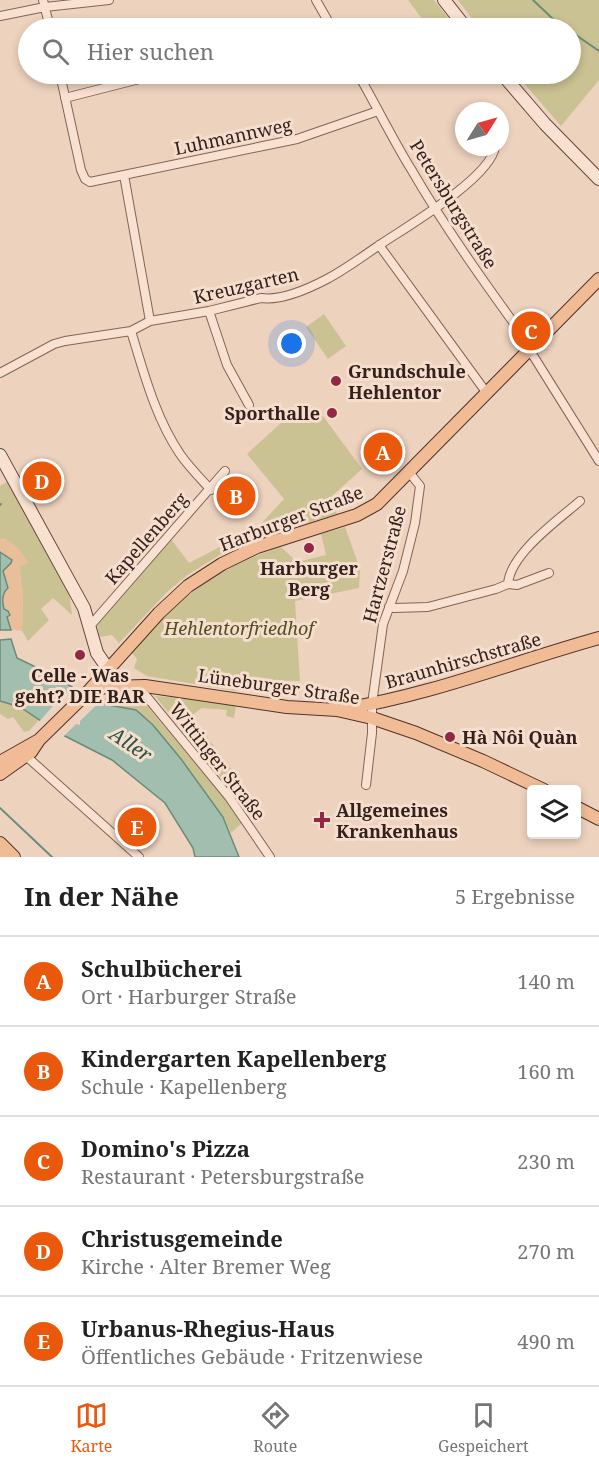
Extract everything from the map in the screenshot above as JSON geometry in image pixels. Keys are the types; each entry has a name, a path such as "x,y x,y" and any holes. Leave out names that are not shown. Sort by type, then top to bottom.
{"main road":[{"name":"Harburger Straße","path":"41,738 87,693 173,599 205,574 257,547 364,512 382,500 599,279"},
{"name":"Braunhirschstraße","path":"337,710 449,685 597,636"},
{"name":"Lüneburger Straße","path":"108,669 119,679 138,686"},
{"name":"Lüneburger Straße","path":"87,693 105,687 138,686 286,707 337,710 394,725 535,785"},
{"path":"390,700 385,709 386,715 394,725"},
{"path":"0,774 32,752 41,738"},
{"path":"0,762 41,738"},
{"path":"581,810 599,819"},
{"path":"0,843 14,857"}],"street":[{"path":"0,16 44,4 109,0"},
{"path":"316,0 326,18"},
{"path":"444,0 458,18"},
{"path":"62,84 65,98 120,84"},
{"name":"Petersburgstraße","path":"363,84 411,170 476,271 530,348 599,461"},
{"path":"511,84 545,124 599,179"},
{"name":"Luhmannweg","path":"65,98 81,170 85,179 90,182 297,140 378,111"},
{"name":"Kreuzgarten","path":"0,373 54,344 131,331 150,321 298,292 326,280 435,208 469,182 493,156"},
{"path":"124,175 150,321"},
{"path":"379,245 486,392"},
{"path":"209,311 227,365 249,405"},
{"path":"131,331 152,397 165,428 179,453 211,490"},
{"path":"0,455 75,592 90,626 97,653 108,669"},
{"name":"Kapellenberg","path":"90,626 211,490 225,471"},
{"name":"Hartzerstraße","path":"366,786 372,704 383,624 403,571 419,499 420,486 409,472"},
{"path":"508,584 509,573 535,540 580,501"},
{"path":"389,607 428,607 508,584 517,585 549,573"},
{"name":"Wittinger Straße","path":"138,686 229,797 270,857"},
{"path":"26,756 140,857"}],"green space":[{"path":"408,0 434,0 448,18 422,18"},
{"path":"458,0 599,0 599,80 561,126 525,84 581,84 581,18 472,18"},
{"path":"324,314 346,346 328,359 306,327"},
{"name":"Hehlentorfriedhof","path":"297,404 305,413 317,408 362,469 331,497 337,514 252,539 221,554 189,574 168,591 119,643 112,635 99,637 96,616 168,535 189,563 258,527 284,499 247,454 294,411"},
{"path":"8,481 69,591 72,615 53,598 41,609 49,620 28,641 22,631 23,594 19,566 28,562 5,539 0,539 0,486"},
{"name":"Hehlentorfriedhof","path":"345,527 360,569 359,588 295,601 300,681 262,680 236,691 147,676 134,668 137,659 130,651 164,617 198,588 236,565 281,547 297,562 326,555 321,534"},
{"path":"112,696 136,697 143,701 243,822 231,833 223,816 153,725 136,710 98,703 101,699"},
{"path":"155,696 236,706 234,718 226,716 227,710 202,708 191,716 260,807 249,815"},
{"path":"0,701 20,707 39,720 29,731 24,732 13,717 8,719 0,714"}],"sand":[{"path":"0,539 13,544 28,562 19,567 23,594 22,631 11,630 7,617 10,615 4,609 4,592 7,588 3,571 7,566 0,552"}],"water":[{"path":"0,552 12,560 3,571 8,588 3,603 4,609 10,615 7,617 11,630 0,630"},
{"name":"Aller","path":"11,639 17,658 54,676 98,703 136,710 153,725 223,817 239,857 195,857 193,848 165,803 112,760 59,733 20,707 0,701 0,640"}],"pier":[{"path":"75,685 100,702 80,721 80,725 76,724 62,738 38,723"}],"waterway":[{"path":"533,0 552,18"},
{"path":"581,39 599,51"},
{"path":"0,808 52,857"}],"place":[{"name":"Domino's Pizza","path":"531,331"},
{"name":"Grundschule Hehlentor","path":"336,381"},
{"name":"Sporthalle","path":"332,413"},
{"name":"Schulbücherei","path":"383,452"},
{"name":"Christusgemeinde","path":"42,481"},
{"name":"Kindergarten Kapellenberg","path":"236,496"},
{"name":"Harburger Berg","path":"309,548"},
{"name":"Celle - Was geht? DIE BAR","path":"80,655"},
{"name":"Hà Nôi Quàn","path":"450,737"},
{"name":"Allgemeines Krankenhaus","path":"322,820"},
{"name":"Urbanus-Rhegius-Haus","path":"137,827"}]}
